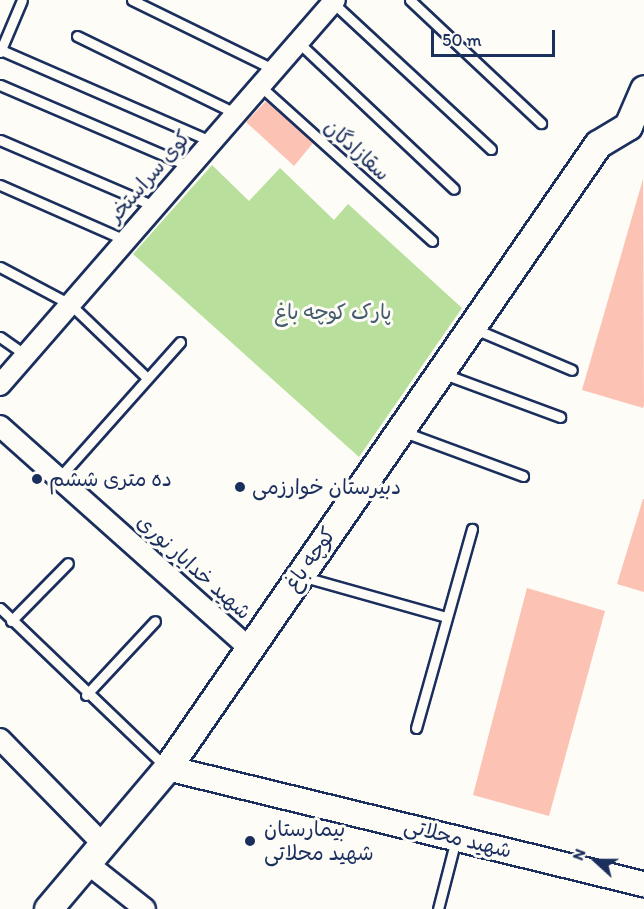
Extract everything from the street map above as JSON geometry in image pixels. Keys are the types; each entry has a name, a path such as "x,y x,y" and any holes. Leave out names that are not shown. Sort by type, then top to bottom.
{"main road":[{"name":"کوچه باغ","path":"48,909 166,768 598,144 636,128 644,88"}],"street":[{"name":"کوی سراستخر","path":"0,385 332,1"},
{"name":"شهید خدایار نوری","path":"0,426 249,648"},
{"path":"0,739 145,909"},
{"name":"شهید محلاتی","path":"166,768 644,884"}],"lane":[{"path":"22,0 0,51 210,141"},
{"path":"132,0 273,69"},
{"path":"410,0 541,123"},
{"path":"332,1 491,149"},
{"path":"77,36 235,113"},
{"path":"298,42 454,189"},
{"path":"0,85 189,166"},
{"name":"سقازادگان","path":"258,85 432,242"},
{"path":"0,140 154,206"},
{"path":"0,184 125,240"},
{"path":"0,267 70,304 146,377"},
{"path":"470,327 572,370"},
{"path":"0,337 26,355"},
{"path":"59,478 146,377 180,342"},
{"path":"439,372 560,417"},
{"path":"399,430 524,476"},
{"path":"416,728 472,529"},
{"path":"11,621 68,563"},
{"path":"299,575 446,618"},
{"path":"0,608 86,695 166,768"},
{"path":"86,695 155,621"},
{"path":"438,909 456,838"}],"green space":[{"name":"پارک کوچه باغ","path":"212,165 249,201 280,168 334,220 348,204 462,308 359,457 133,254"}],"building":[{"path":"266,101 313,143 294,166 246,122"},
{"path":"643,179 644,405 643,408 582,390"},
{"path":"644,499 644,592 617,584"},
{"path":"527,588 605,611 549,816 473,795"}],"place":[{"name":"ده متری ششم","path":"37,479"},
{"name":"دبیرستان خوارزمی","path":"240,487"},
{"name":"بیمارستان شهید محلاتی","path":"250,841"}]}
